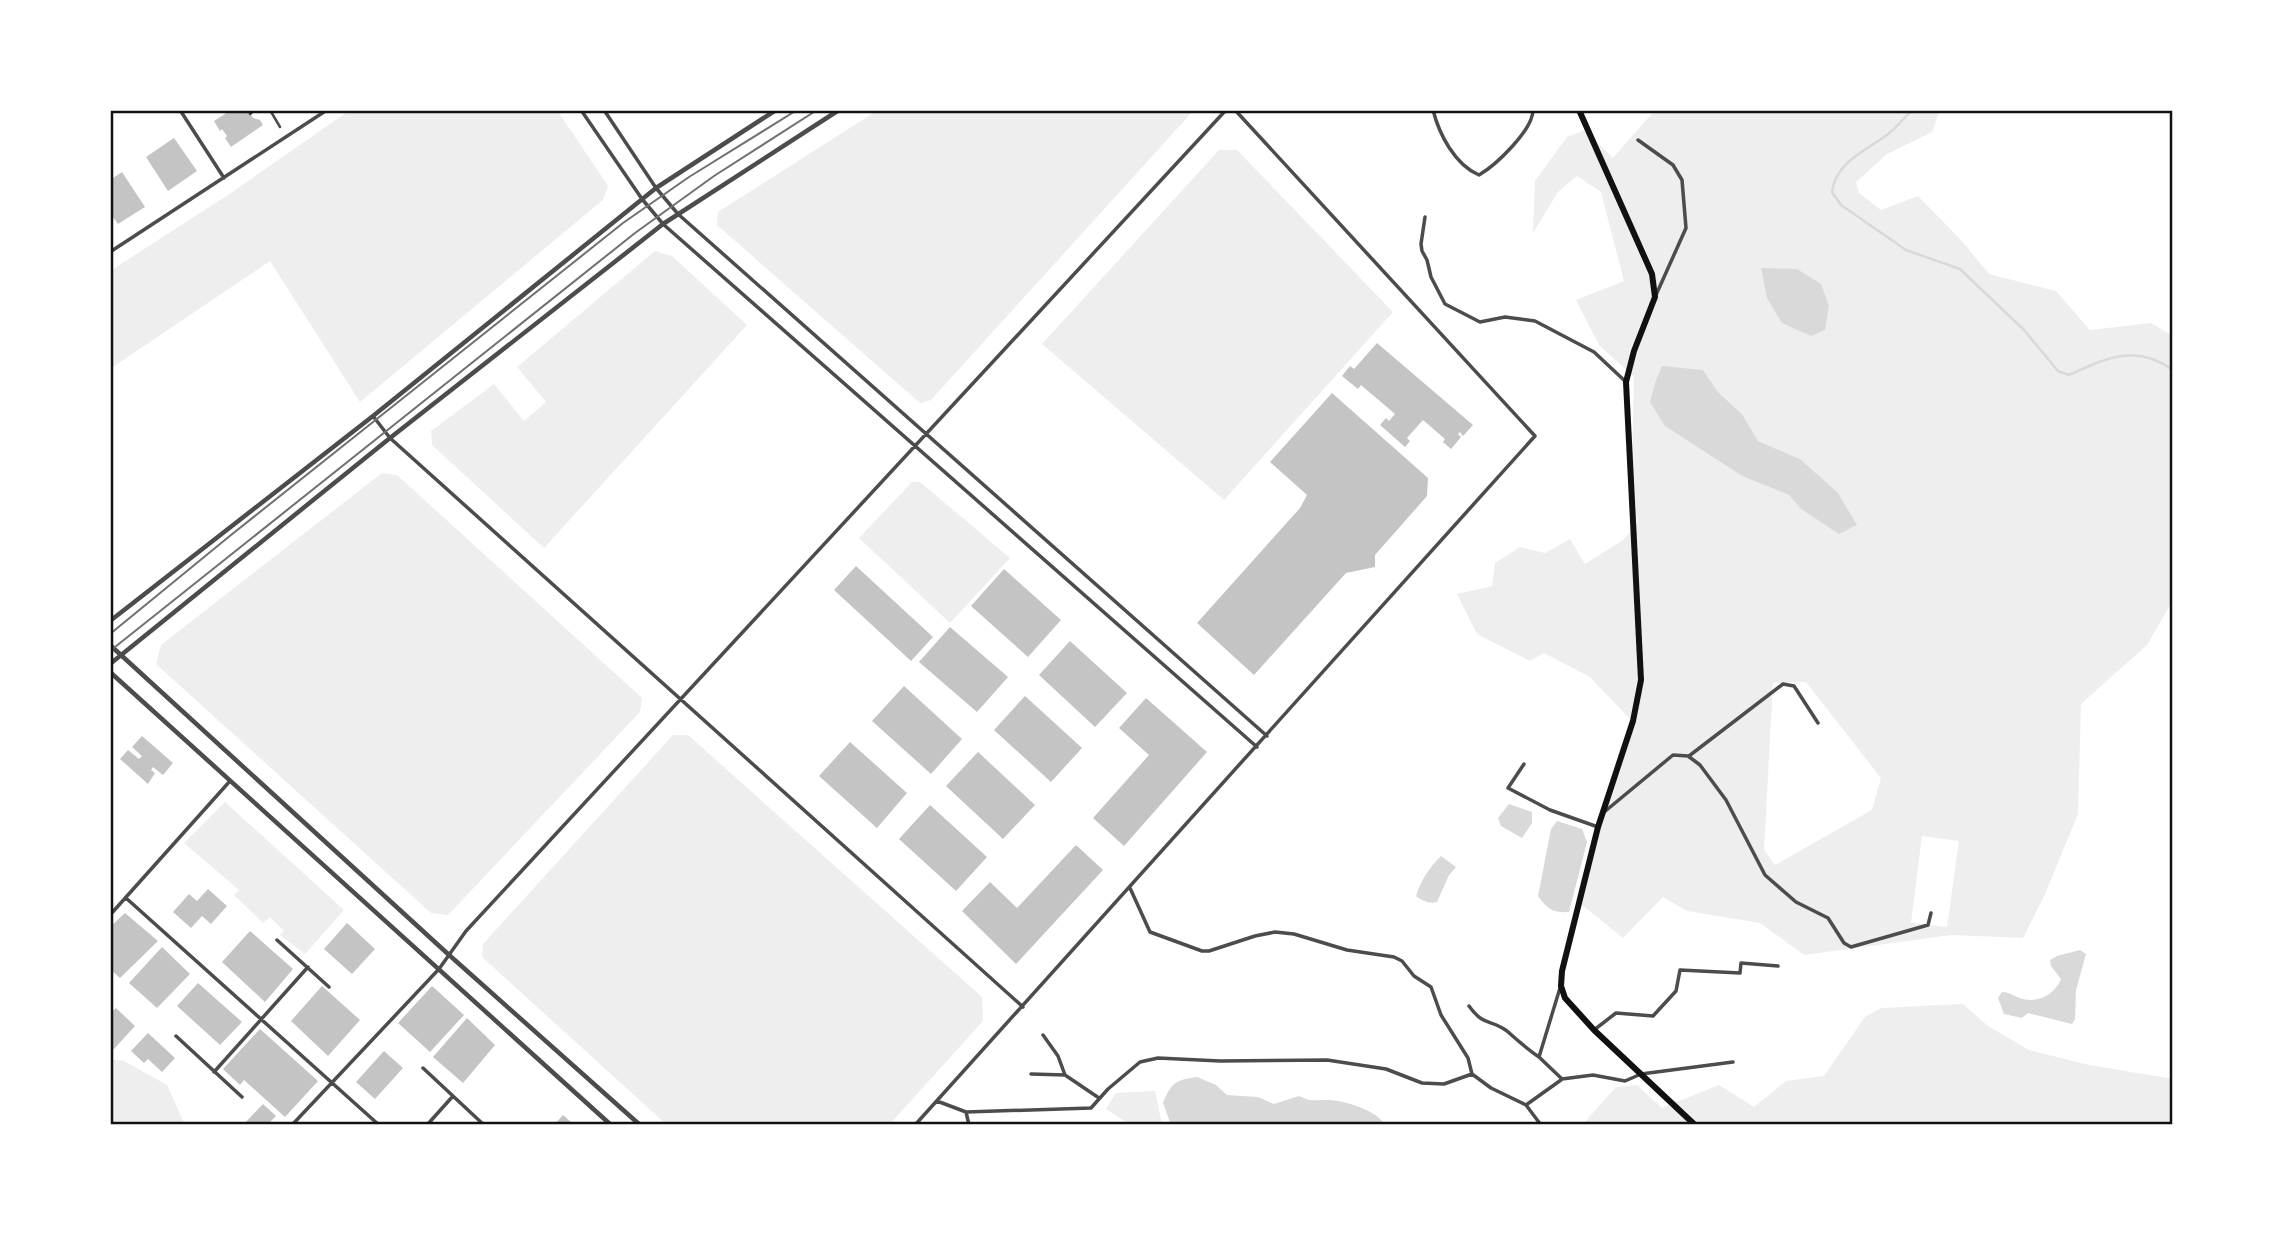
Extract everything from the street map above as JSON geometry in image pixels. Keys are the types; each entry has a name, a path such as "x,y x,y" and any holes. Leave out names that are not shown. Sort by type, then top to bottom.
{"main road":[{"path":"1579,110 1652,274 1655,297 1634,351 1626,382 1641,680 1633,721 1598,827 1562,971 1561,986 1565,998 1594,1030 1695,1125"}],"street":[{"path":"180,110 223,178"},
{"path":"250,114 255,110"},
{"path":"270,110 281,127"},
{"path":"110,252 327,110"},
{"path":"581,110 642,199 663,224 1256,747"},
{"path":"604,110 656,188 678,214 1267,736"},
{"path":"110,621 373,416 656,188 776,110"},
{"path":"110,664 390,438 663,224 839,110"},
{"path":"292,1125 439,969 466,931 1226,110"},
{"path":"915,1125 1535,436 1235,110"},
{"path":"1433,110 1452,152 1471,171 1479,175 1492,168 1503,157 1533,118 1533,110"},
{"path":"1638,140 1673,165 1682,180 1686,228 1655,297"},
{"path":"1425,217 1422,251 1445,304 1480,322 1505,317 1535,321 1594,352 1626,382"},
{"path":"373,416 390,438 1023,1007"},
{"path":"110,645 448,954 640,1125"},
{"path":"110,672 611,1125"},
{"path":"1688,756 1783,684 1794,686 1818,723"},
{"path":"1603,814 1673,755 1688,756 1700,765 1726,800 1765,875 1796,902 1829,918 1844,943 1851,947 1928,925 1931,913"},
{"path":"1524,764 1508,788 1550,810 1598,827"},
{"path":"110,915 230,781"},
{"path":"1130,888 1150,932 1202,951 1275,932 1294,934 1347,950 1394,957 1402,961 1414,976 1431,986 1441,1015 1468,1058 1472,1074 1491,1088 1526,1105 1541,1125"},
{"path":"126,898 379,1125"},
{"path":"278,940 329,987"},
{"path":"1594,1030 1616,1013 1653,1016 1676,991 1680,970 1740,973 1741,962 1778,966"},
{"path":"214,1072 308,967"},
{"path":"1539,1057 1561,986"},
{"path":"1469,1006 1479,1019 1505,1030 1562,1079"},
{"path":"1044,1035 1058,1056 1065,1075"},
{"path":"176,1036 242,1097"},
{"path":"937,1101 966,1112 1091,1108 1140,1062 1157,1058 1220,1061 1327,1060 1386,1069 1422,1083 1444,1084 1472,1074"},
{"path":"1526,1105 1562,1079 1592,1076 1625,1081 1641,1074 1732,1062"},
{"path":"423,1068 484,1125"},
{"path":"1031,1074 1065,1075 1099,1098"},
{"path":"427,1125 453,1096"},
{"path":"966,1112 970,1125"}],"shaded area":[{"path":"350,110 557,110 608,186 603,200 360,402 270,261 110,369 110,271 225,197"},
{"path":"878,110 1194,110 931,400 920,403 717,225 718,212"},
{"path":"1655,110 1940,110 1932,132 1887,154 1856,182 1859,193 1881,210 1918,196 1961,240 1989,274 2056,291 2090,330 2151,323 2173,336 2173,600 2147,645 2081,704 2078,814 2045,894 2023,938 1951,935 1804,955 1760,923 1687,911 1663,897 1623,938 1576,900 1597,821 1630,719 1590,677 1544,653 1530,661 1477,634 1457,594 1492,586 1495,563 1520,547 1545,553 1570,539 1585,564 1623,540 1637,524 1632,465 1634,377 1599,345 1576,300 1624,281 1601,192 1577,176 1558,192 1533,233 1535,181 1567,137 1585,130 1613,158","holes":["1703,370 1718,392 1742,414 1758,441 1800,459 1801,509 1789,495 1742,476 1665,426","1806,682 1881,778 1872,810 1775,865 1764,850 1773,683","1922,836 1959,841 1947,927 1911,923"]},
{"path":"1219,150 1237,150 1393,312 1224,500 1042,344"},
{"path":"655,251 672,256 747,325 544,548 432,445 431,431 494,384 524,421 546,402 517,367"},
{"path":"1761,268 1797,269 1821,284 1829,306 1825,330 1811,336 1782,323 1767,298"},
{"path":"1662,366 1703,370 1718,392 1742,414 1758,441 1800,459 1838,493 1857,525 1839,534 1801,509 1789,495 1742,476 1665,426 1650,402"},
{"path":"382,473 397,475 642,698 640,712 448,915 431,913 156,664 161,645"},
{"path":"912,482 920,482 1010,558 950,623 859,538"},
{"path":"673,735 688,735 982,997 983,1021 889,1125 667,1125 482,957 483,944"},
{"path":"225,802 344,910 305,954 280,935 284,931 270,917 263,923 234,895 239,890 184,843"},
{"path":"1509,804 1532,812 1532,823 1522,838 1501,826 1498,818"},
{"path":"1557,821 1582,829 1587,842 1569,912 1551,909 1538,896 1551,829"},
{"path":"1441,856 1456,867 1449,875 1437,902 1426,902 1416,896 1426,874"},
{"path":"2080,950 2086,954 2076,990 2075,1019 2072,1024 2028,1013 2022,1018 2004,1014 1998,998 2002,992 2029,1000 2046,996 2055,989 2061,979 2051,966 2050,960"},
{"path":"1963,1004 1988,1026 2029,1050 2089,1065 2173,1079 2173,1125 1582,1125 1616,1087 1637,1085 1662,1108 1719,1085 1754,1107 1786,1081 1824,1076 1865,1017 1881,1008"},
{"path":"110,1059 124,1061 167,1085 185,1125 110,1125"},
{"path":"1197,1077 1216,1085 1227,1095 1258,1097 1274,1104 1299,1096 1310,1100 1332,1100 1349,1104 1367,1110 1385,1125 1171,1125 1163,1103 1169,1091 1179,1081"},
{"path":"1155,1091 1162,1125 1131,1125 1106,1109 1116,1093"}],"building":[{"path":"231,110 248,110 253,118 260,120 263,125 231,147 225,138 227,136 214,121"},
{"path":"174,138 197,171 168,191 146,157"},
{"path":"122,172 145,207 118,224 110,213 110,180"},
{"path":"1377,343 1473,425 1463,436 1460,432 1458,434 1461,437 1451,449 1443,442 1445,439 1423,420 1407,438 1410,441 1405,447 1380,425 1395,414 1361,385 1358,389 1342,376 1350,366 1354,369"},
{"path":"1332,393 1428,478 1427,496 1375,555 1375,567 1346,573 1254,675 1197,623 1300,508 1307,495 1270,462"},
{"path":"856,566 933,637 911,661 834,590"},
{"path":"1004,569 1061,620 1028,657 971,606"},
{"path":"950,627 1008,677 977,712 919,662"},
{"path":"1070,641 1127,693 1095,727 1039,675"},
{"path":"904,686 962,739 931,774 872,721"},
{"path":"1025,696 1082,748 1051,782 994,730"},
{"path":"1146,698 1207,752 1124,846 1093,818 1149,755 1119,728"},
{"path":"142,736 173,763 163,775 153,767 151,770 155,773 148,784 120,759 128,750 139,759 142,756 132,747"},
{"path":"850,742 907,793 877,828 819,776"},
{"path":"978,752 1035,805 1003,839 946,786"},
{"path":"930,805 987,857 956,891 899,839"},
{"path":"1076,845 1103,870 1016,964 962,911 990,882 1017,908"},
{"path":"208,889 227,906 211,924 202,916 191,928 173,912 189,894 197,901"},
{"path":"125,913 158,941 120,978 110,969 110,927"},
{"path":"347,923 375,949 352,974 324,949"},
{"path":"250,931 293,969 265,1002 222,962"},
{"path":"162,947 190,974 157,1008 129,983"},
{"path":"198,983 242,1022 220,1045 177,1006"},
{"path":"322,986 360,1020 328,1056 291,1021"},
{"path":"432,986 464,1015 430,1052 398,1023"},
{"path":"116,1008 135,1026 113,1050 110,1047 110,1013"},
{"path":"467,1018 495,1045 463,1083 433,1057"},
{"path":"260,1029 318,1081 285,1117 244,1080 240,1085 223,1069"},
{"path":"148,1033 175,1058 162,1072 148,1059 144,1063 131,1051"},
{"path":"384,1051 403,1068 375,1099 356,1082"},
{"path":"263,1104 276,1116 267,1125 243,1125"},
{"path":"563,1115 574,1125 554,1125"}],"waterway":[{"path":"1912,110 1891,131 1853,158 1839,172 1832,192 1841,205 1906,250 1960,269 2024,330 2058,371 2069,375 2096,363 2133,355 2146,357 2173,370"}],"tram line":[{"path":"110,634 623,223 689,177 797,110"},
{"path":"110,651 635,233 714,176 817,110"}]}
